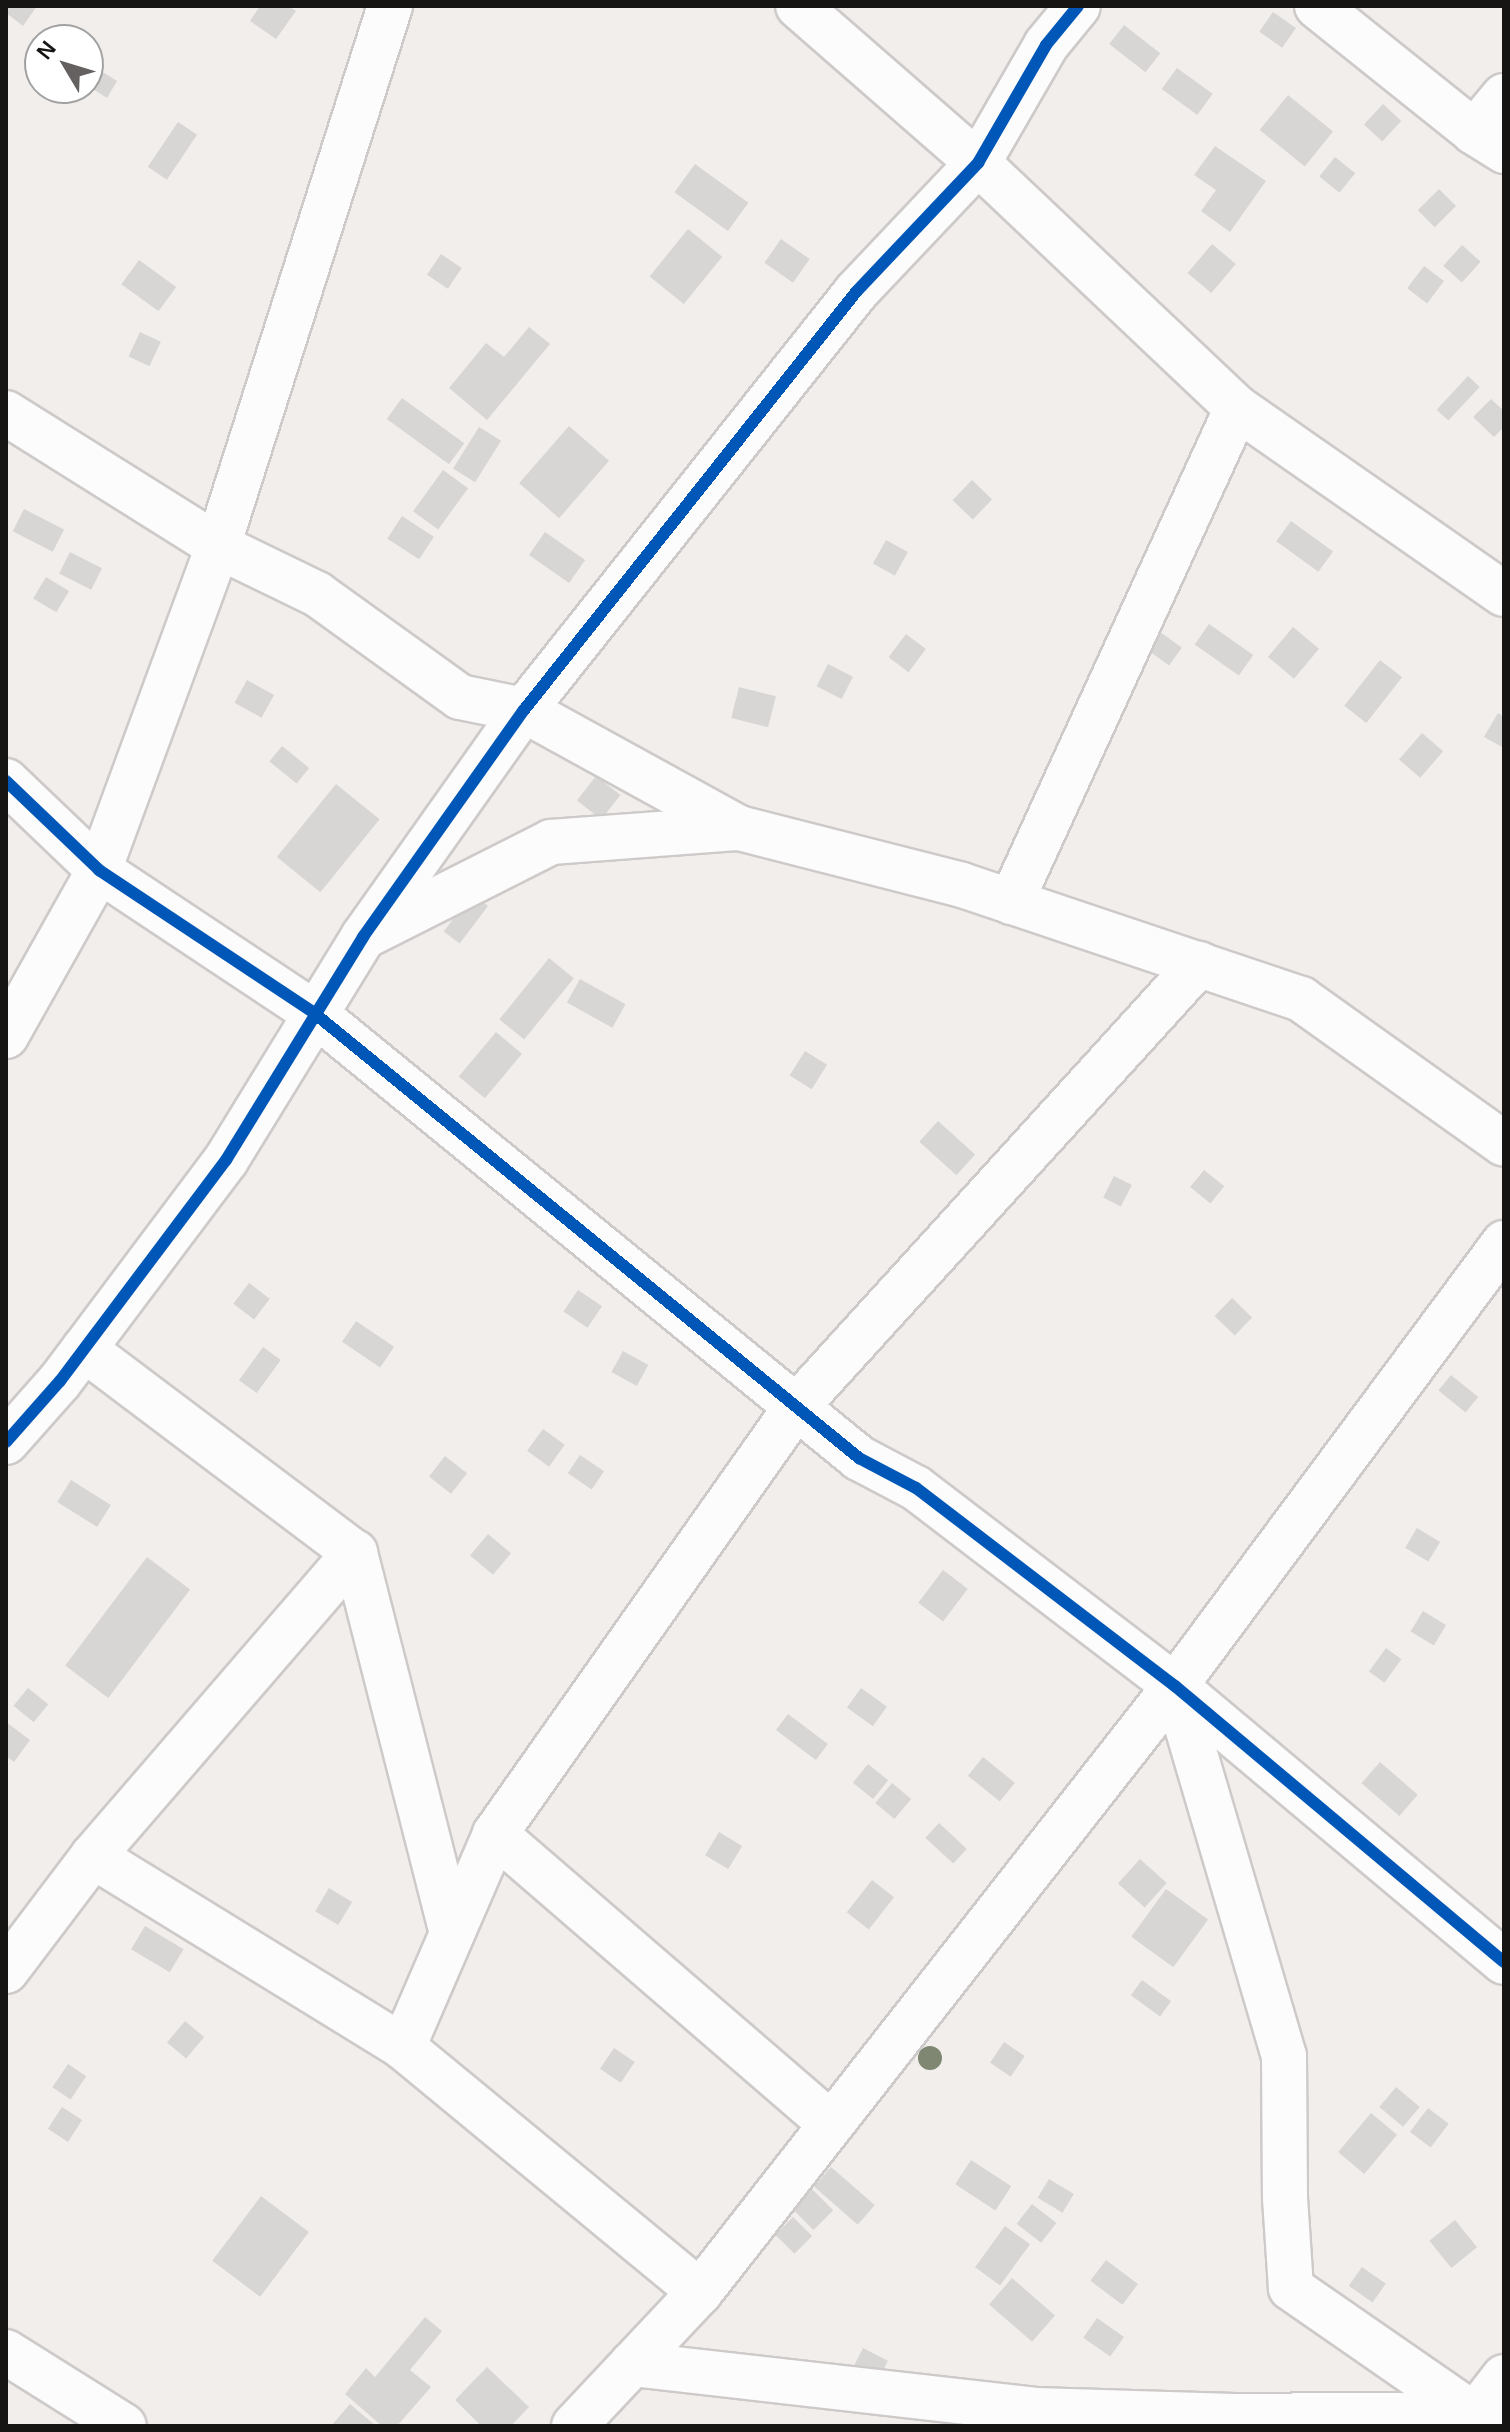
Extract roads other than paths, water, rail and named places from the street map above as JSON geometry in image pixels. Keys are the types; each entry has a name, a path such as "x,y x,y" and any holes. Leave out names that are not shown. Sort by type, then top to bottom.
{"street":[{"path":"6,1036 99,870 218,546 390,6"},
{"path":"798,6 978,163 1237,408 1504,594"},
{"path":"6,1442 84,1349 226,1160 363,937 524,710 856,292 978,163 1046,45 1078,6"},
{"path":"1317,6 1489,142 1504,96"},
{"path":"1011,902 1237,408"},
{"path":"6,413 218,546 317,594 460,697 524,710 739,828 962,885 1301,999 1504,1144"},
{"path":"6,781 99,870 314,1013 859,1458 916,1488 1175,1686 1504,1962"},
{"path":"363,937 551,842 739,828"},
{"path":"403,2047 495,1834 796,1407 1199,964"},
{"path":"574,2426 700,2292 1175,1686 1504,1243"},
{"path":"84,1349 355,1553 452,1933"},
{"path":"6,1971 93,1856 355,1553"},
{"path":"1175,1686 1284,2056 1285,2198 1291,2288 1477,2422"},
{"path":"495,1834 831,2124"},
{"path":"93,1856 403,2047 700,2292"},
{"path":"6,2352 124,2426"},
{"path":"632,2364 1035,2410 1477,2422"},
{"path":"1477,2422 1504,2377"}]}
